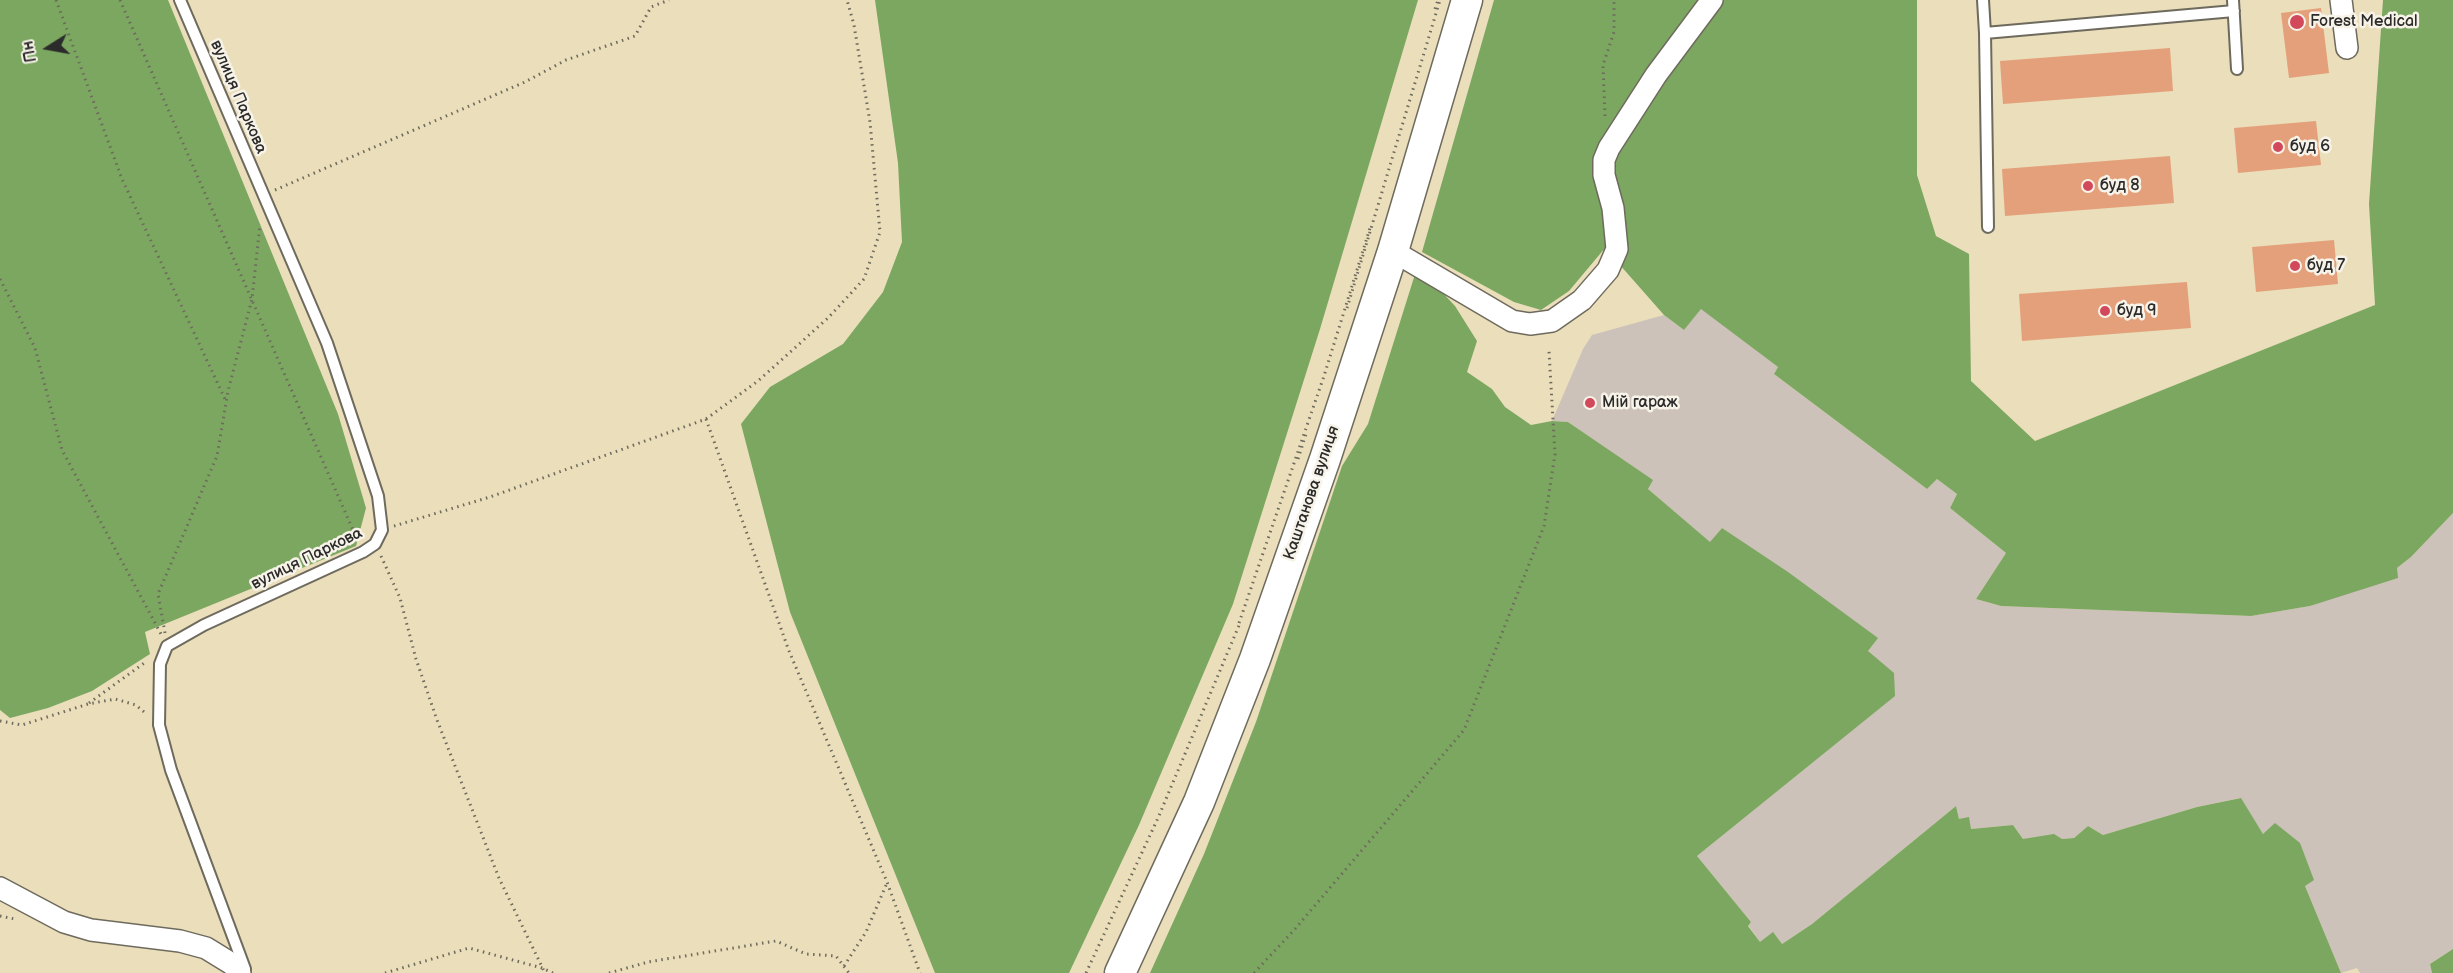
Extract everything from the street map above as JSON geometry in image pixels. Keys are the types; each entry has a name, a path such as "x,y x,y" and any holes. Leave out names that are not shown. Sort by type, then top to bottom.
{"main road":[{"name":"Каштанова вулиця","path":"1120,973 1199,802 1255,659 1393,251 1467,0"}],"street":[{"path":"1393,251 1512,321 1530,324 1552,321 1582,300 1608,270 1617,249 1613,208 1604,175 1604,160 1609,148 1656,75 1712,0"},
{"path":"2341,0 2346,48"},
{"path":"0,888 64,922 91,930 180,941 206,948 232,964 240,973"}],"lane":[{"name":"вулиця Паркова","path":"167,646 204,625 363,552 375,544 382,530 378,496 327,343 180,0"},
{"path":"1983,0 1988,227"},
{"path":"1985,33 2233,5 2237,69"},
{"path":"167,646 160,664 159,725 174,779 246,973"}],"path":[{"path":"56,0 122,179 226,401"},
{"path":"120,0 363,552"},
{"path":"167,646 158,594 217,456 226,401 252,299 263,195 525,82 566,60 635,36 651,7 669,0"},
{"path":"382,530 490,497 706,419 758,381 828,318 864,279 880,232 870,122 854,25 847,0"},
{"path":"1085,973 1163,808 1251,597 1355,285 1439,0"},
{"path":"1609,148 1603,96 1603,65 1614,32 1614,0"},
{"path":"0,279 35,348 62,450 167,646"},
{"path":"1254,973 1295,929 1464,730 1545,526 1555,454 1549,351"},
{"path":"706,419 789,651 887,882 920,973"},
{"path":"375,544 400,598 416,659 437,720 495,867 544,973"},
{"path":"88,704 167,646"},
{"path":"0,721 22,725 88,704 115,699 136,705 159,725"},
{"path":"844,966 866,932 887,882"},
{"path":"609,973 648,962 776,941 806,954 836,956 849,973"},
{"path":"385,973 469,948 553,973"}],"shaded area":[{"path":"1701,308 1778,367 1774,374 1927,489 1937,479 1957,494 1950,508 2006,553 1976,599 2001,606 2251,616 2310,606 2397,568 2411,557 2453,513 2453,949 2430,964 2432,973 2360,973 2357,968 2341,973 2305,886 2263,834 2240,798 2197,807 2103,835 2088,826 2074,838 2062,839 2023,839 2013,825 1971,829 1959,819 1956,806 1812,924 1782,944 1760,942 1748,925 1751,922 1697,856 1894,696 1868,651 1877,638 1722,528 1710,543 1648,489 1652,480 1568,422 1552,421 1583,349 1592,335 1664,315 1684,330"}],"green space":[{"path":"0,0 168,0 338,414 366,508 356,546 145,632 150,654 92,691 48,708 10,718 0,710"},
{"path":"875,0 1418,0 1320,329 1233,604 1139,825 1069,973 935,973 790,612 741,424 770,387 843,344 883,292 902,242 898,163"},
{"path":"1494,0 1917,0 1917,175 1936,236 1969,254 1971,381 2035,441 2375,305 2369,204 2383,0 2453,0 2453,513 2411,557 2397,568 2398,578 2310,606 2251,616 2001,606 1976,599 2006,553 1950,508 1957,494 1937,479 1927,489 1774,374 1778,367 1701,309 1684,330 1664,315 1605,248 1569,291 1541,310 1514,302 1422,252"},
{"path":"1416,271 1424,282 1440,290 1455,306 1477,341 1467,372 1492,389 1505,407 1531,425 1552,421 1568,422 1653,480 1648,489 1710,542 1722,528 1788,572 1878,638 1868,651 1894,673 1895,696 1697,856 1751,922 1748,926 1760,942 1773,932 1782,944 1812,924 1956,806 1959,819 1969,817 1971,829 2013,825 2023,839 2054,834 2062,839 2074,838 2088,826 2103,835 2197,807 2241,798 2263,834 2275,823 2300,843 2314,880 2305,886 2341,973 1150,973 1204,854 1256,722 1342,466 1368,424"},
{"path":"2453,949 2453,973 2432,973 2430,964"}],"building":[{"path":"2321,8 2329,73 2289,78 2281,13"},
{"path":"2170,48 2173,91 2003,104 2000,61"},
{"name":"буд 6","path":"2316,121 2321,165 2238,173 2234,128"},
{"name":"буд 8","path":"2170,156 2174,203 2005,216 2002,169"},
{"name":"буд 7","path":"2334,240 2338,284 2256,292 2252,247"},
{"name":"буд 9","path":"2187,282 2191,328 2022,341 2019,294"}],"place":[{"name":"Forest Medical","path":"2297,22"},
{"name":"буд 6","path":"2278,147"},
{"name":"буд 8","path":"2088,186"},
{"name":"буд 7","path":"2295,266"},
{"name":"буд 9","path":"2105,311"},
{"name":"Мій гараж","path":"1590,403"}]}
